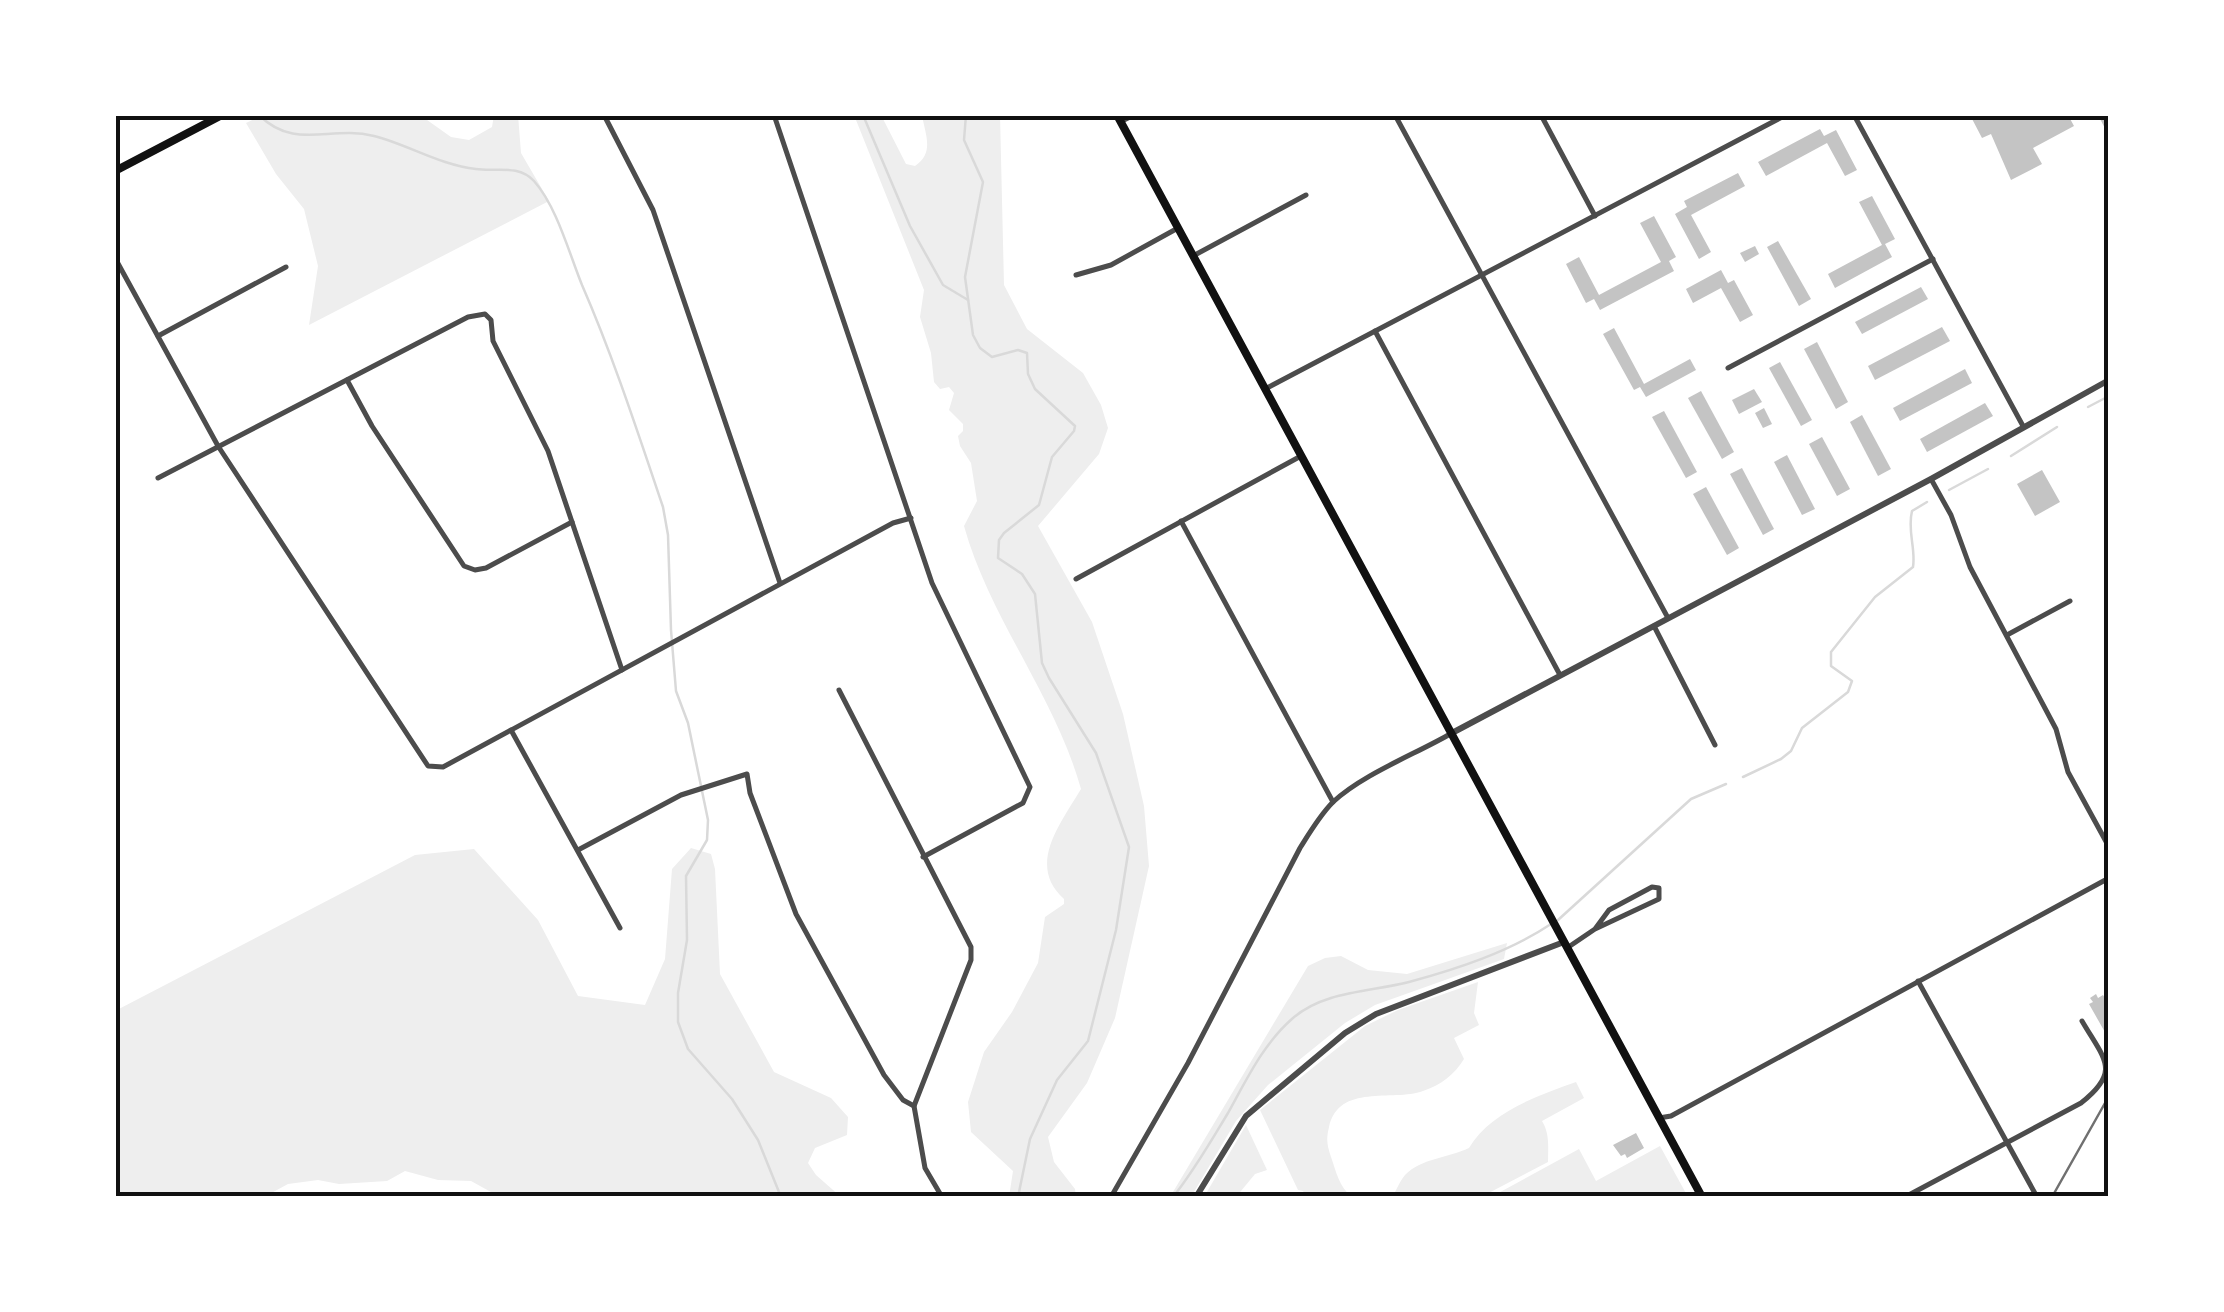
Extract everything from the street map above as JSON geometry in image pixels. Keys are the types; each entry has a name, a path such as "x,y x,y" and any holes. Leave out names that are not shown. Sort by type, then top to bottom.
{"main road":[{"path":"115,171 222,115"},
{"path":"1118,119 1702,1197"}],"street":[{"path":"604,115 652,210 780,583"},
{"path":"774,115 936,593 1030,793 1023,803 923,857"},
{"path":"1118,119 1134,115"},
{"path":"1395,115 1668,618"},
{"path":"1541,115 1595,216"},
{"path":"1764,115 1769,124"},
{"path":"1265,389 1786,115"},
{"path":"1854,115 2023,426"},
{"path":"1193,256 1306,195"},
{"path":"1076,275 1111,265 1178,228"},
{"path":"115,258 218,446 428,766 443,767 893,523 912,518"},
{"path":"1728,368 1932,259"},
{"path":"158,336 286,267"},
{"path":"158,478 468,317 489,316 493,341 548,451 622,670"},
{"path":"1375,331 1560,675"},
{"path":"347,380 372,426 464,566 486,568 572,522"},
{"path":"1111,1197 1195,1050 1300,848 1334,802 1452,733 2109,380"},
{"path":"1076,579 1302,456"},
{"path":"1931,479 1970,567 2056,729 2068,772 2109,846"},
{"path":"1180,521 1334,802"},
{"path":"2007,635 2070,601"},
{"path":"1654,626 1715,744"},
{"path":"838,690 972,954 914,1106 925,1168 942,1197"},
{"path":"512,730 620,928"},
{"path":"578,850 698,788 744,773 748,776 750,794 796,914 884,1075 903,1100 914,1106"},
{"path":"1659,1118 1671,1116 2109,878"},
{"path":"1196,1197 1246,1116 1344,1034 1376,1014 1566,945 1659,899 1659,888 1652,886 1609,910 1595,930"},
{"path":"1918,981 2038,1197"},
{"path":"1905,1197 2081,1103 2105,1080 2107,1064 2082,1021"}],"shaded area":[{"path":"263,115 420,115 451,137 469,140 492,127 494,115 518,115 521,153 549,201 309,325 318,266 304,209 276,174 246,123"},
{"path":"854,115 881,115 906,164 915,166 927,149 922,115 1000,115 1004,285 1027,329 1083,373 1101,405 1108,428 1099,454 1038,526 1092,622 1123,714 1144,806 1149,866 1115,1018 1087,1083 1048,1137 1054,1162 1075,1189 1076,1197 1009,1197 1013,1171 971,1132 968,1102 984,1052 1012,1012 1038,963 1045,917 1064,904 1053,886 1047,858 1057,830 1081,789 1055,722 975,560 964,526 977,501 971,463 958,436 963,424 949,410 954,393 949,387 940,389 934,382 931,353 920,317 924,290"},
{"path":"691,848 711,854 720,974 774,1072 831,1098 848,1117 847,1135 815,1148 808,1163 841,1197 500,1197 471,1181 438,1180 405,1171 387,1181 339,1184 318,1180 288,1184 264,1197 115,1197 115,1011 415,855 474,849 538,920 578,996 645,1005 665,959 672,869"},
{"path":"1507,943 1504,959 1375,1005 1345,1023 1268,1085 1236,1121 1191,1197 1170,1197 1308,966 1341,956 1368,970 1407,974"},
{"path":"1478,982 1474,1013 1479,1025 1454,1038 1464,1059 1451,1075 1423,1091 1355,1099 1335,1113 1328,1145 1338,1178 1352,1197 1307,1197 1298,1190 1260,1110 1365,1026"},
{"path":"1576,1082 1584,1098 1542,1121 1548,1162 1481,1197 1392,1197 1412,1169 1469,1148 1502,1115"},
{"path":"1246,1125 1267,1170 1255,1174 1236,1197 1204,1197"},
{"path":"1660,1146 1688,1197 1491,1197 1579,1149 1596,1181"}],"building":[{"path":"1970,115 2068,115 2074,126 2033,148 2042,164 2011,180 1991,134 1982,138"},
{"path":"2098,115 2109,115 2109,136"},
{"path":"1820,129 1824,136 1836,130 1857,170 1845,176 1827,143 1766,176 1758,162"},
{"path":"1738,173 1745,186 1691,215 1711,252 1699,259 1675,214 1687,207 1684,201"},
{"path":"1872,196 1895,239 1885,244 1892,257 1835,288 1828,274 1882,245 1859,202"},
{"path":"1654,216 1676,257 1669,261 1674,271 1600,310 1594,299 1586,303 1566,264 1579,257 1599,295 1661,262 1640,223"},
{"path":"1778,241 1811,299 1799,306 1767,247"},
{"path":"1755,246 1759,254 1745,262 1740,253"},
{"path":"1721,270 1728,283 1734,280 1753,315 1740,322 1721,288 1693,303 1686,289"},
{"path":"1921,287 1928,299 1862,334 1855,322"},
{"path":"1942,327 1950,341 1875,380 1868,366"},
{"path":"1614,328 1644,384 1690,359 1696,370 1646,397 1640,387 1634,390 1603,334"},
{"path":"1817,342 1848,402 1836,409 1804,349"},
{"path":"1780,362 1812,420 1801,426 1769,368"},
{"path":"1965,369 1972,383 1900,421 1893,408"},
{"path":"1754,389 1762,402 1739,414 1732,400"},
{"path":"1701,391 1734,452 1722,459 1688,398"},
{"path":"1985,403 1993,416 1927,452 1920,439"},
{"path":"1764,408 1772,424 1763,428 1755,413"},
{"path":"1664,411 1697,472 1686,478 1652,417"},
{"path":"1862,415 1891,469 1878,476 1850,422"},
{"path":"1822,437 1850,489 1837,496 1809,444"},
{"path":"1787,455 1815,509 1802,515 1774,462"},
{"path":"1742,468 1774,529 1763,535 1730,474"},
{"path":"2042,470 2060,502 2035,516 2017,484"},
{"path":"1706,487 1739,548 1727,555 1693,494"},
{"path":"2096,994 2098,998 2103,995 2109,1005 2106,1034 2089,1004"},
{"path":"1636,1133 1644,1148 1627,1158 1625,1154 1621,1156 1613,1145"}],"waterway":[{"path":"259,115 286,132 358,133 463,167 521,172 534,181 556,217 625,395 663,507 668,535 676,691 688,723 708,820 707,840 686,876 687,940 678,993 678,1022 688,1049 732,1099 758,1140 781,1197"},
{"path":"863,115 910,226 943,285 968,300"},
{"path":"966,115 964,140 983,182 965,277 973,335 980,348 992,357 1018,350 1027,353 1028,374 1035,389 1075,426 1052,457 1039,505 1004,533 999,540 998,558 1022,574 1035,594 1042,663 1096,753 1129,847 1116,930 1088,1041 1057,1080 1030,1139 1018,1197"},
{"path":"2088,407 2109,396"},
{"path":"2011,456 2057,427"},
{"path":"1949,490 1988,469"},
{"path":"1743,777 1791,751 1802,728 1848,692 1852,681 1831,666 1831,652 1875,597 1913,567 1912,511 1927,502"},
{"path":"1558,920 1691,799 1726,784"},
{"path":"1173,1197 1264,1051 1282,1028 1305,1009 1333,997 1409,982 1464,965 1518,943 1551,924"}],"railway":[{"path":"2052,1197 2109,1096"}]}
